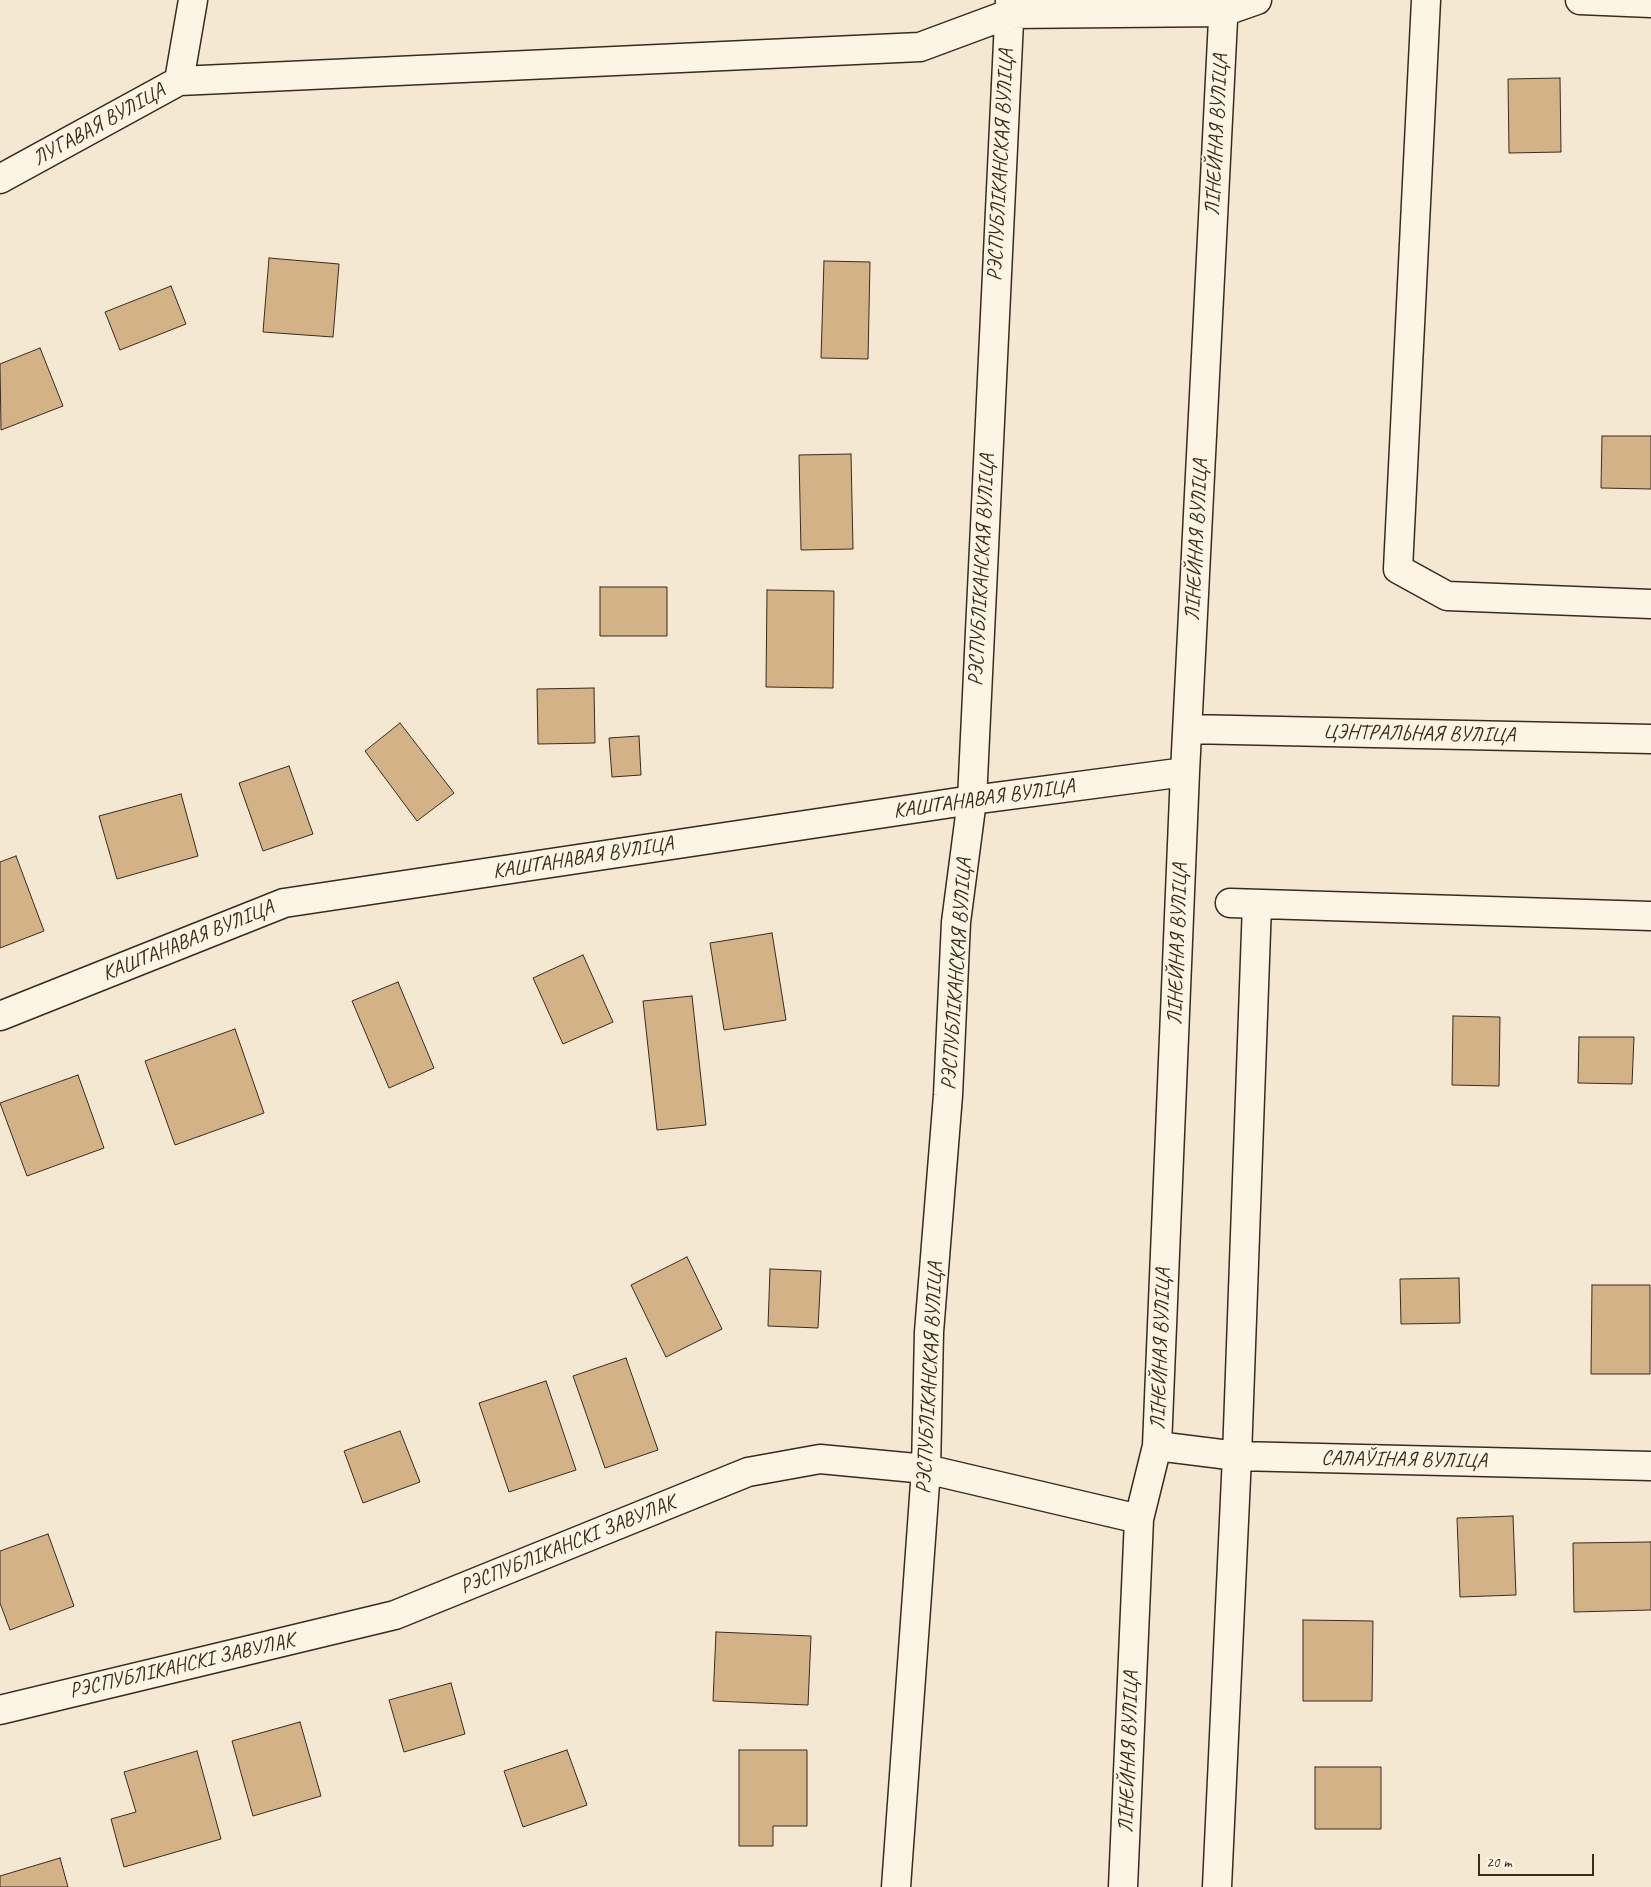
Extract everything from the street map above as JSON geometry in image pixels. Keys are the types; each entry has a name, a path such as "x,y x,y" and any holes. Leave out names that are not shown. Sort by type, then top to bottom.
{"street":[{"name":"ЛУГАВАЯ ВУЛІЦА","path":"0,179 179,81 193,0"},
{"path":"179,81 920,47 1010,7 1223,6 1256,0"},
{"path":"1426,0 1398,569 1447,596 1651,604"},
{"path":"1580,0 1651,3"},
{"name":"ЛІНЕЙНАЯ ВУЛІЦА","path":"1123,1887 1139,1519 1157,1446 1185,772 1223,6"},
{"name":"РЭСПУБЛІКАНСКАЯ ВУЛІЦА","path":"896,1887 926,1469 929,1332 948,1095 956,922 972,800 992,336 1010,7"},
{"name":"ЦЭНТРАЛЬНАЯ ВУЛІЦА","path":"1188,729 1651,739"},
{"name":"КАШТАНАВАЯ ВУЛІЦА","path":"0,1016 284,903 972,800 1185,772"},
{"path":"1230,903 1651,916"},
{"path":"1217,1887 1237,1456 1257,904"},
{"name":"САЛАЎІНАЯ ВУЛІЦА","path":"1157,1446 1237,1456 1651,1466"},
{"name":"РЭСПУБЛІКАНСКІ ЗАВУЛАК","path":"0,1710 395,1615 748,1472 820,1459 926,1469 1139,1519"}],"building":[{"path":"1560,78 1561,152 1509,153 1508,79"},
{"path":"269,258 339,264 333,337 263,332"},
{"path":"824,261 870,262 868,359 821,358"},
{"path":"171,286 186,324 120,350 105,312"},
{"path":"40,348 63,406 1,430 0,364"},
{"path":"1602,436 1651,436 1651,489 1601,488"},
{"path":"851,454 853,549 801,550 799,455"},
{"path":"600,587 667,587 667,636 600,636"},
{"path":"767,590 834,591 833,688 766,687"},
{"path":"594,688 595,743 538,744 537,689"},
{"path":"400,723 454,793 417,821 365,751"},
{"path":"639,736 641,775 612,777 609,738"},
{"path":"289,766 313,834 263,851 239,783"},
{"path":"181,794 198,856 117,879 99,816"},
{"path":"16,856 44,931 0,948 0,862"},
{"path":"772,933 786,1020 724,1030 710,943"},
{"path":"583,955 613,1022 563,1044 533,978"},
{"path":"398,982 434,1068 389,1088 352,1001"},
{"path":"692,996 706,1125 657,1130 643,1001"},
{"path":"1453,1016 1500,1017 1499,1086 1452,1085"},
{"path":"235,1029 264,1113 175,1145 145,1061"},
{"path":"1579,1037 1634,1037 1632,1084 1578,1083"},
{"path":"78,1075 104,1148 27,1176 0,1103"},
{"path":"687,1257 722,1329 666,1357 631,1285"},
{"path":"770,1269 821,1271 818,1328 768,1326"},
{"path":"1459,1278 1460,1323 1401,1324 1400,1279"},
{"path":"1592,1285 1650,1285 1650,1374 1591,1374"},
{"path":"626,1358 658,1450 605,1468 573,1376"},
{"path":"546,1381 576,1470 509,1492 479,1403"},
{"path":"400,1431 420,1482 363,1503 344,1451"},
{"path":"1513,1516 1516,1595 1460,1597 1457,1518"},
{"path":"48,1534 74,1606 10,1630 0,1603 0,1551"},
{"path":"1651,1542 1651,1610 1574,1612 1573,1543"},
{"path":"1303,1620 1373,1621 1372,1701 1303,1701"},
{"path":"716,1632 811,1636 808,1705 713,1701"},
{"path":"451,1683 465,1734 404,1752 389,1700"},
{"path":"300,1722 321,1796 253,1816 232,1741"},
{"path":"567,1750 587,1805 523,1827 504,1771"},
{"path":"739,1750 807,1750 807,1826 773,1826 773,1846 739,1846"},
{"path":"197,1751 221,1839 124,1867 111,1819 136,1812 124,1772"},
{"path":"1315,1767 1381,1767 1381,1829 1315,1829"},
{"path":"60,1858 68,1887 0,1887 0,1876"}]}
